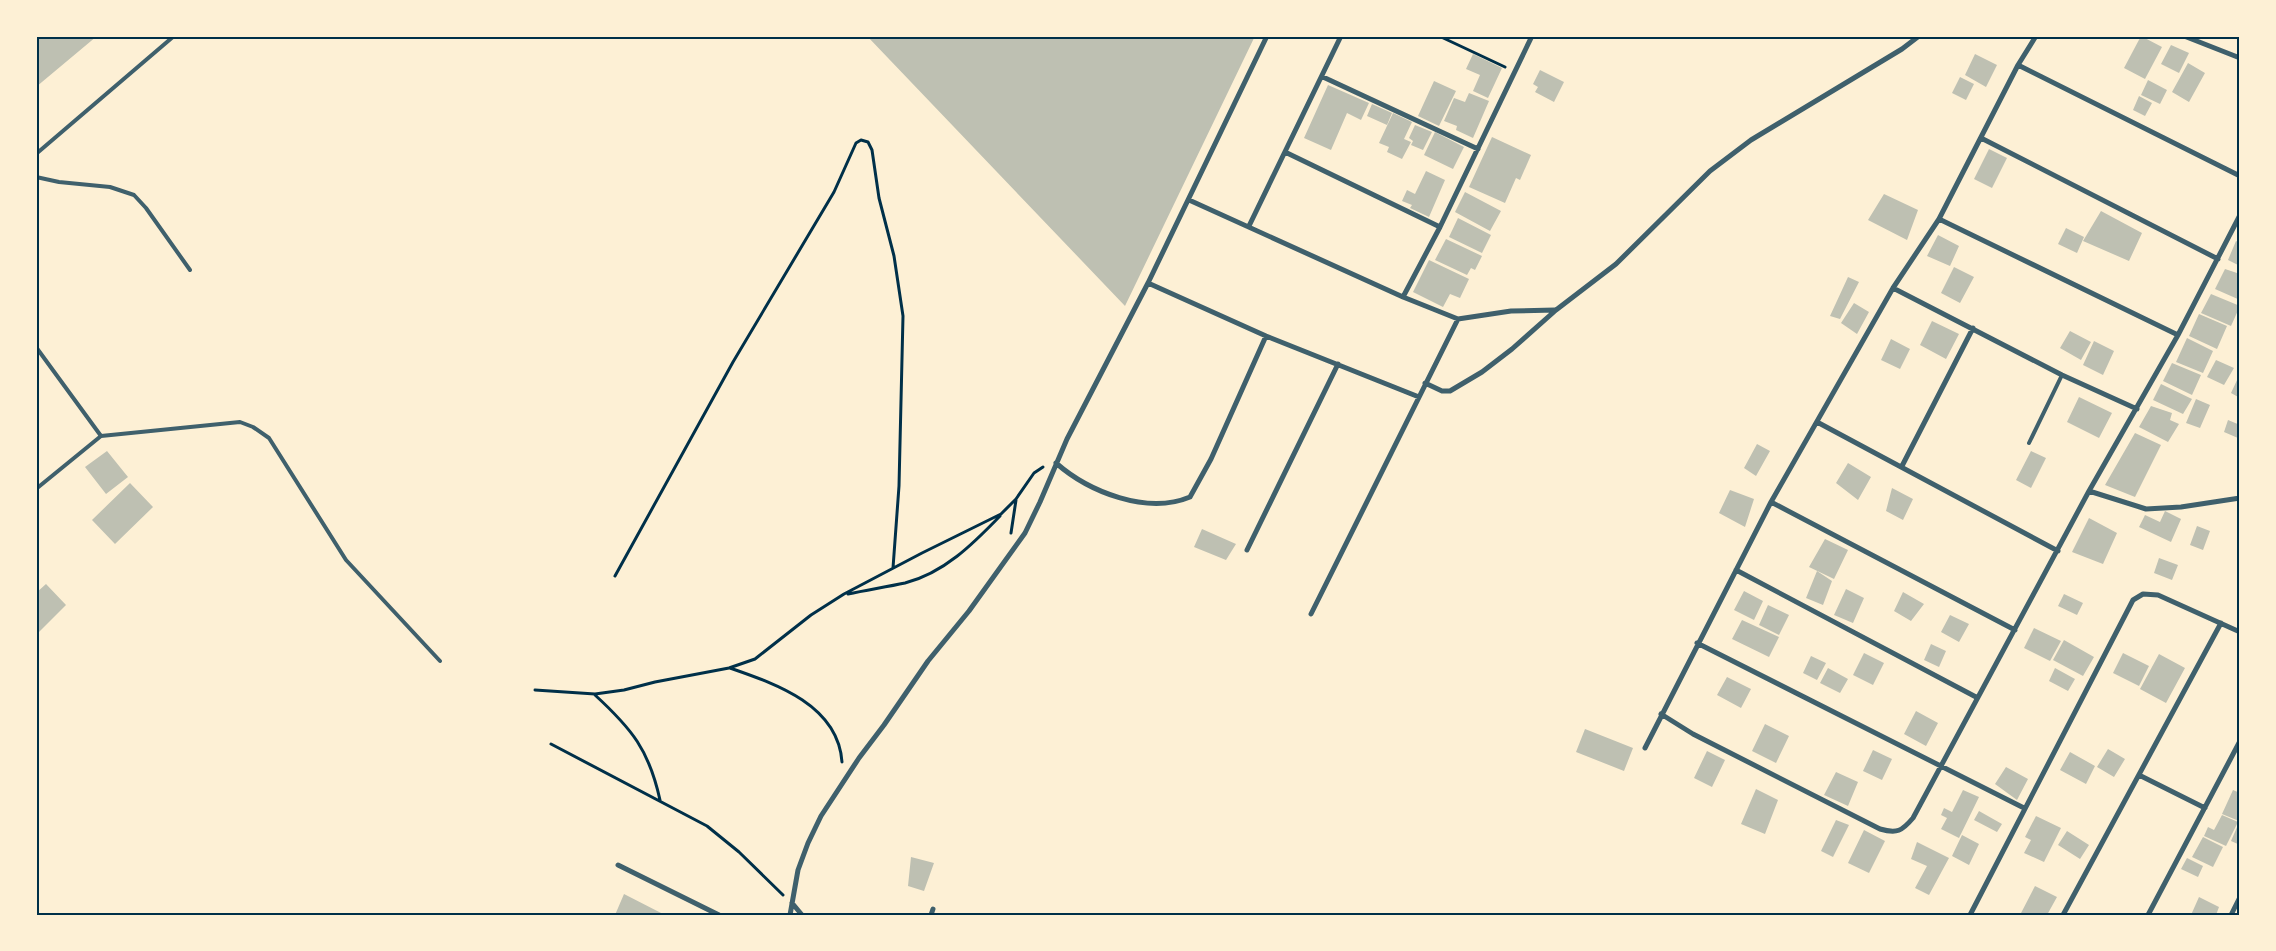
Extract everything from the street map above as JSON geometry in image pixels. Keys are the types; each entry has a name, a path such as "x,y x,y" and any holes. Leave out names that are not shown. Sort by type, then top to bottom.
{"street":[{"path":"790,915 798,870 808,843 822,816 844,781 928,661 1009,557 1025,533 1067,439 1148,283 1268,36"},
{"path":"1249,226 1341,36"},
{"path":"1403,297 1440,227 1532,36"},
{"path":"1425,383 1442,391 1456,389 1512,349 1556,310 1616,264 1710,171 1751,140 1894,54 1919,36"},
{"path":"1645,748 1660,714 1771,502 1893,288 1939,219 2018,65 2036,36"},
{"path":"2184,36 2240,58"},
{"path":"2018,65 2240,176"},
{"path":"1322,77 1478,149"},
{"path":"1981,138 2218,258"},
{"path":"1285,152 1440,227"},
{"path":"1189,200 1403,297 1458,319 1512,311 1556,310"},
{"path":"1660,714 1854,817 1891,832 1904,828 1913,818 1976,697 2015,630 2089,491 2178,335 2240,215"},
{"path":"1939,219 2178,335"},
{"path":"1148,283 1266,336 1418,397"},
{"path":"1893,288 2062,375 2137,409"},
{"path":"1311,614 1458,319"},
{"path":"1902,466 1973,328"},
{"path":"1056,463 1082,482 1121,497 1156,502 1184,500 1190,497 1211,459 1266,336"},
{"path":"1247,550 1338,364"},
{"path":"1817,422 2058,551"},
{"path":"2089,491 2146,509 2181,508 2240,498"},
{"path":"1771,502 2015,630"},
{"path":"1736,570 1976,697"},
{"path":"1970,915 2133,600 2143,594 2158,595 2240,632"},
{"path":"2064,915 2221,623"},
{"path":"1697,643 2024,808"},
{"path":"2148,915 2240,741"},
{"path":"2139,775 2204,808"},
{"path":"618,865 719,915"},
{"path":"2230,915 2240,897"},
{"path":"792,903 802,915"}],"lane":[{"path":"36,154 174,36"},
{"path":"36,177 59,182 110,187 134,195 146,208 190,270"},
{"path":"36,348 101,436"},
{"path":"2030,443 2062,375"},
{"path":"36,489 101,436 240,422 253,427 269,438 346,560 440,661"}],"path":[{"path":"1439,36 1514,71"},
{"path":"615,576 732,362 824,209 856,143 861,140 868,142 872,150 879,198 894,256 903,316 899,486 892,568"},
{"path":"844,594 907,583 934,572 975,542 1016,499 1034,473 1045,465 1056,463"},
{"path":"1010,535 1016,499"},
{"path":"535,690 594,694 624,690 729,668 755,659 811,615 844,594 1001,514"},
{"path":"729,668 766,681 798,697 819,712 833,728 841,748 844,781"},
{"path":"594,694 622,720 642,748 653,770 660,800"},
{"path":"551,744 707,826 726,841 792,903"}],"building":[{"path":"36,36 97,36 36,87"},
{"path":"867,36 1255,36 1125,306"},
{"path":"2141,36 2162,47 2145,79 2124,68"},
{"path":"2171,45 2189,53 2179,73 2161,64"},
{"path":"1473,54 1502,68 1488,98 1473,91 1480,75 1466,69"},
{"path":"1975,54 1997,65 1986,87 1965,75"},
{"path":"2188,63 2205,73 2189,102 2172,92"},
{"path":"1540,70 1564,82 1554,102 1535,92 1538,87 1533,84"},
{"path":"1960,77 1974,84 1966,100 1952,93"},
{"path":"2148,80 2167,90 2160,104 2141,95"},
{"path":"1434,81 1456,91 1439,126 1418,116"},
{"path":"1328,85 1369,103 1361,120 1347,113 1331,150 1304,138"},
{"path":"1469,93 1489,101 1473,138 1456,130 1457,126 1444,121 1454,98 1465,102"},
{"path":"2139,96 2152,103 2145,116 2133,110"},
{"path":"1372,104 1392,113 1387,125 1367,116"},
{"path":"1393,113 1412,122 1404,139 1411,142 1402,159 1387,152 1389,147 1379,143"},
{"path":"1415,125 1432,132 1423,150 1411,145 1413,141 1409,138"},
{"path":"1435,132 1464,147 1453,169 1424,155"},
{"path":"1492,137 1531,155 1520,180 1516,178 1505,203 1469,187"},
{"path":"1989,149 2007,158 1992,188 1974,179"},
{"path":"1426,171 1445,180 1429,217 1410,208 1412,205 1402,201 1407,190 1415,194"},
{"path":"1465,192 1501,211 1490,231 1455,212"},
{"path":"1884,194 1918,210 1907,240 1868,220"},
{"path":"2101,211 2142,233 2129,261 2083,241"},
{"path":"1458,218 1491,235 1482,253 1449,237"},
{"path":"2066,228 2084,237 2077,253 2058,244"},
{"path":"1938,235 1959,246 1950,266 1927,256"},
{"path":"1446,239 1482,256 1475,270 1471,268 1467,275 1435,260"},
{"path":"2236,241 2240,243 2240,266 2228,260"},
{"path":"1429,260 1469,279 1460,298 1450,294 1443,307 1413,292"},
{"path":"1954,267 1974,277 1960,303 1941,293"},
{"path":"2225,269 2240,274 2240,300 2215,289"},
{"path":"1848,277 1859,282 1840,319 1830,316"},
{"path":"2211,294 2240,306 2231,326 2201,313"},
{"path":"1854,303 1869,312 1857,334 1841,323"},
{"path":"2199,314 2227,326 2217,349 2189,336"},
{"path":"1932,321 1959,334 1946,359 1920,345"},
{"path":"2070,331 2091,342 2081,360 2060,348"},
{"path":"2187,338 2213,351 2203,373 2176,362"},
{"path":"1891,339 1910,349 1900,369 1881,360"},
{"path":"2094,341 2114,351 2103,375 2083,365"},
{"path":"2216,360 2234,368 2224,385 2207,377"},
{"path":"2172,363 2201,375 2192,395 2163,381"},
{"path":"2238,378 2240,379 2240,398 2231,393"},
{"path":"2161,384 2192,399 2183,414 2153,400"},
{"path":"2079,397 2112,413 2099,438 2067,422"},
{"path":"2196,399 2210,405 2200,428 2186,423"},
{"path":"2151,406 2172,413 2170,420 2179,424 2168,442 2139,427"},
{"path":"2228,420 2240,425 2238,438 2224,432"},
{"path":"2135,433 2161,445 2135,497 2105,485"},
{"path":"1757,444 1770,451 1756,476 1744,468"},
{"path":"107,451 128,477 106,494 85,467"},
{"path":"2031,451 2046,458 2031,488 2016,480"},
{"path":"1848,463 1871,477 1858,500 1836,483"},
{"path":"130,483 153,507 115,544 92,520"},
{"path":"1892,488 1913,499 1903,520 1886,511"},
{"path":"1730,490 1754,499 1745,527 1719,513"},
{"path":"2165,511 2181,519 2171,542 2139,527 2145,515 2160,522"},
{"path":"2089,518 2117,533 2103,564 2072,552"},
{"path":"2197,526 2210,531 2203,550 2190,545"},
{"path":"1202,529 1236,544 1226,560 1194,547"},
{"path":"1825,539 1848,550 1834,579 1809,567"},
{"path":"2159,558 2178,565 2172,580 2154,573"},
{"path":"1817,571 1832,581 1823,605 1806,598"},
{"path":"46,584 66,605 36,635 36,593"},
{"path":"1846,589 1864,598 1853,623 1834,615"},
{"path":"1744,591 1763,601 1754,620 1734,610"},
{"path":"1903,592 1924,604 1911,621 1894,611"},
{"path":"2064,594 2083,603 2077,615 2058,606"},
{"path":"1768,605 1789,615 1779,635 1759,625"},
{"path":"1950,615 1969,624 1959,642 1941,632"},
{"path":"1742,620 1779,637 1769,657 1732,639"},
{"path":"2034,628 2061,641 2050,661 2024,648"},
{"path":"2064,640 2094,657 2083,676 2053,660"},
{"path":"1931,644 1946,651 1939,667 1924,660"},
{"path":"1864,653 1884,663 1873,685 1853,675"},
{"path":"2123,653 2149,666 2139,686 2113,673"},
{"path":"2159,654 2185,668 2166,703 2140,689"},
{"path":"1811,656 1826,663 1817,680 1803,673"},
{"path":"1828,668 1848,679 1840,693 1820,683"},
{"path":"2055,668 2075,679 2068,691 2049,681"},
{"path":"1727,677 1751,689 1741,708 1717,695"},
{"path":"1916,711 1938,723 1926,746 1904,734"},
{"path":"1765,724 1789,736 1776,763 1752,751"},
{"path":"1585,729 1633,748 1624,771 1576,752"},
{"path":"2108,749 2125,759 2114,777 2097,767"},
{"path":"1873,750 1892,759 1882,780 1863,771"},
{"path":"1707,751 1725,760 1712,787 1694,778"},
{"path":"2070,752 2095,766 2086,784 2060,770"},
{"path":"2006,767 2028,779 2017,800 1995,784"},
{"path":"1836,772 1858,782 1848,806 1824,795"},
{"path":"1756,789 1778,800 1765,834 1741,824"},
{"path":"1963,790 1979,797 1959,838 1941,829 1947,818 1941,815 1944,808 1952,812"},
{"path":"2233,790 2240,793 2239,821 2222,814"},
{"path":"1979,811 2002,824 1997,832 1974,820"},
{"path":"2222,815 2238,822 2226,846 2204,836 2208,827 2214,830"},
{"path":"2036,816 2061,828 2044,862 2024,853 2031,840 2025,837"},
{"path":"1836,820 1849,825 1833,857 1821,851"},
{"path":"2238,825 2240,826 2240,845 2231,841"},
{"path":"1864,830 1885,841 1869,873 1848,863"},
{"path":"2067,831 2089,845 2080,859 2058,845"},
{"path":"1962,835 1979,844 1969,865 1952,856"},
{"path":"2203,837 2223,847 2213,867 2192,857"},
{"path":"1917,842 1949,858 1929,895 1915,888 1927,866 1911,859"},
{"path":"911,857 934,863 924,891 908,886"},
{"path":"2187,858 2203,866 2198,877 2181,869"},
{"path":"2035,886 2057,897 2047,915 2020,915"},
{"path":"624,894 665,915 615,915"},
{"path":"2199,897 2219,907 2216,915 2191,915"}]}
